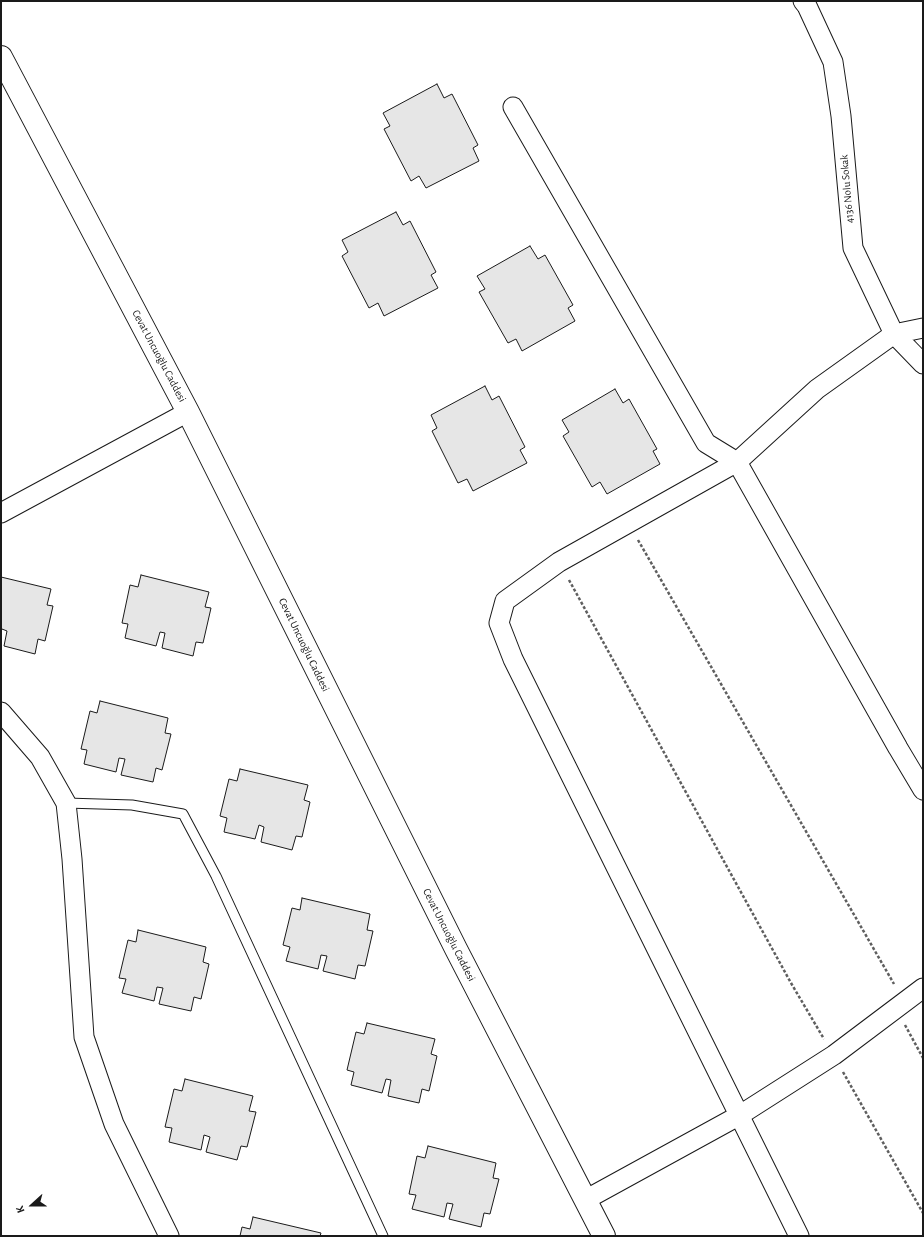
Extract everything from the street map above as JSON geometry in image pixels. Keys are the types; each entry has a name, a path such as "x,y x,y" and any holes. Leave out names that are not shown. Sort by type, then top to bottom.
{"street":[{"name":"4136 Nolu Sokak","path":"803,1 807,6 833,62 841,116 853,248 894,334 923,364"},
{"name":"Cevat Uncuoğlu Caddesi","path":"1,57 188,412 456,949 604,1236"},
{"path":"513,107 706,443 737,462 923,790"},
{"path":"800,1236 513,659 499,623 505,601 559,562 737,462 817,389 894,334 923,328"},
{"path":"1,513 188,412"},
{"path":"1,712 40,757 66,803 72,859 84,1037 114,1124 169,1236"},
{"path":"585,1200 740,1115 834,1055 923,988"}],"lane":[{"path":"66,803 132,805 183,814 216,876 383,1236"}],"path":[{"path":"628,522 900,1005 923,1058"},
{"path":"559,562 791,983 834,1055 923,1213"}],"building":[{"path":"437,84 444,98 452,94 478,145 473,148 479,161 426,188 419,176 411,181 384,129 390,126 383,113"},
{"path":"396,212 403,225 410,221 436,272 431,275 438,288 384,316 378,303 369,308 342,256 348,252 342,240"},
{"path":"530,246 538,259 545,255 573,305 568,308 575,321 522,351 516,339 508,343 479,292 485,289 477,276"},
{"path":"485,386 492,400 499,396 525,447 520,450 527,463 473,491 467,479 458,483 432,431 437,428 431,415"},
{"path":"615,389 623,403 629,399 657,449 653,451 660,464 607,494 600,482 592,487 563,436 569,432 562,420"},
{"path":"141,575 209,592 205,607 211,608 203,643 196,642 193,656 162,648 165,633 160,632 156,646 125,638 128,624 122,623 130,585 138,587"},
{"path":"1,577 51,589 47,605 53,606 45,641 38,639 35,654 4,646 7,631 2,629 1,632"},
{"path":"100,701 168,718 165,733 171,734 162,770 156,768 153,782 121,775 125,759 119,758 116,772 84,764 87,750 81,749 90,711 97,713"},
{"path":"240,769 308,785 304,800 310,802 302,837 296,836 292,850 261,842 264,827 259,825 255,839 224,832 227,818 220,816 229,779 237,781"},
{"path":"302,898 370,914 367,930 373,931 365,966 358,965 355,979 323,971 327,956 321,955 318,969 286,961 290,947 283,945 292,908 300,910"},
{"path":"138,930 206,947 203,962 209,964 201,999 194,997 191,1011 159,1004 163,988 157,987 154,1001 122,993 126,979 119,978 128,940 136,942"},
{"path":"367,1023 435,1039 431,1054 437,1056 429,1091 422,1089 419,1103 388,1096 391,1080 386,1079 382,1093 351,1085 354,1072 347,1070 356,1032 364,1034"},
{"path":"185,1079 253,1096 249,1111 256,1112 247,1147 241,1146 237,1160 206,1152 210,1137 204,1135 201,1150 169,1142 172,1128 165,1127 174,1089 182,1091"},
{"path":"428,1146 496,1163 493,1178 499,1179 490,1214 484,1213 481,1227 449,1219 453,1204 447,1203 444,1217 412,1209 416,1195 409,1194 417,1156 425,1158"},
{"path":"253,1217 321,1233 320,1236 240,1236 242,1227 250,1229"}]}
